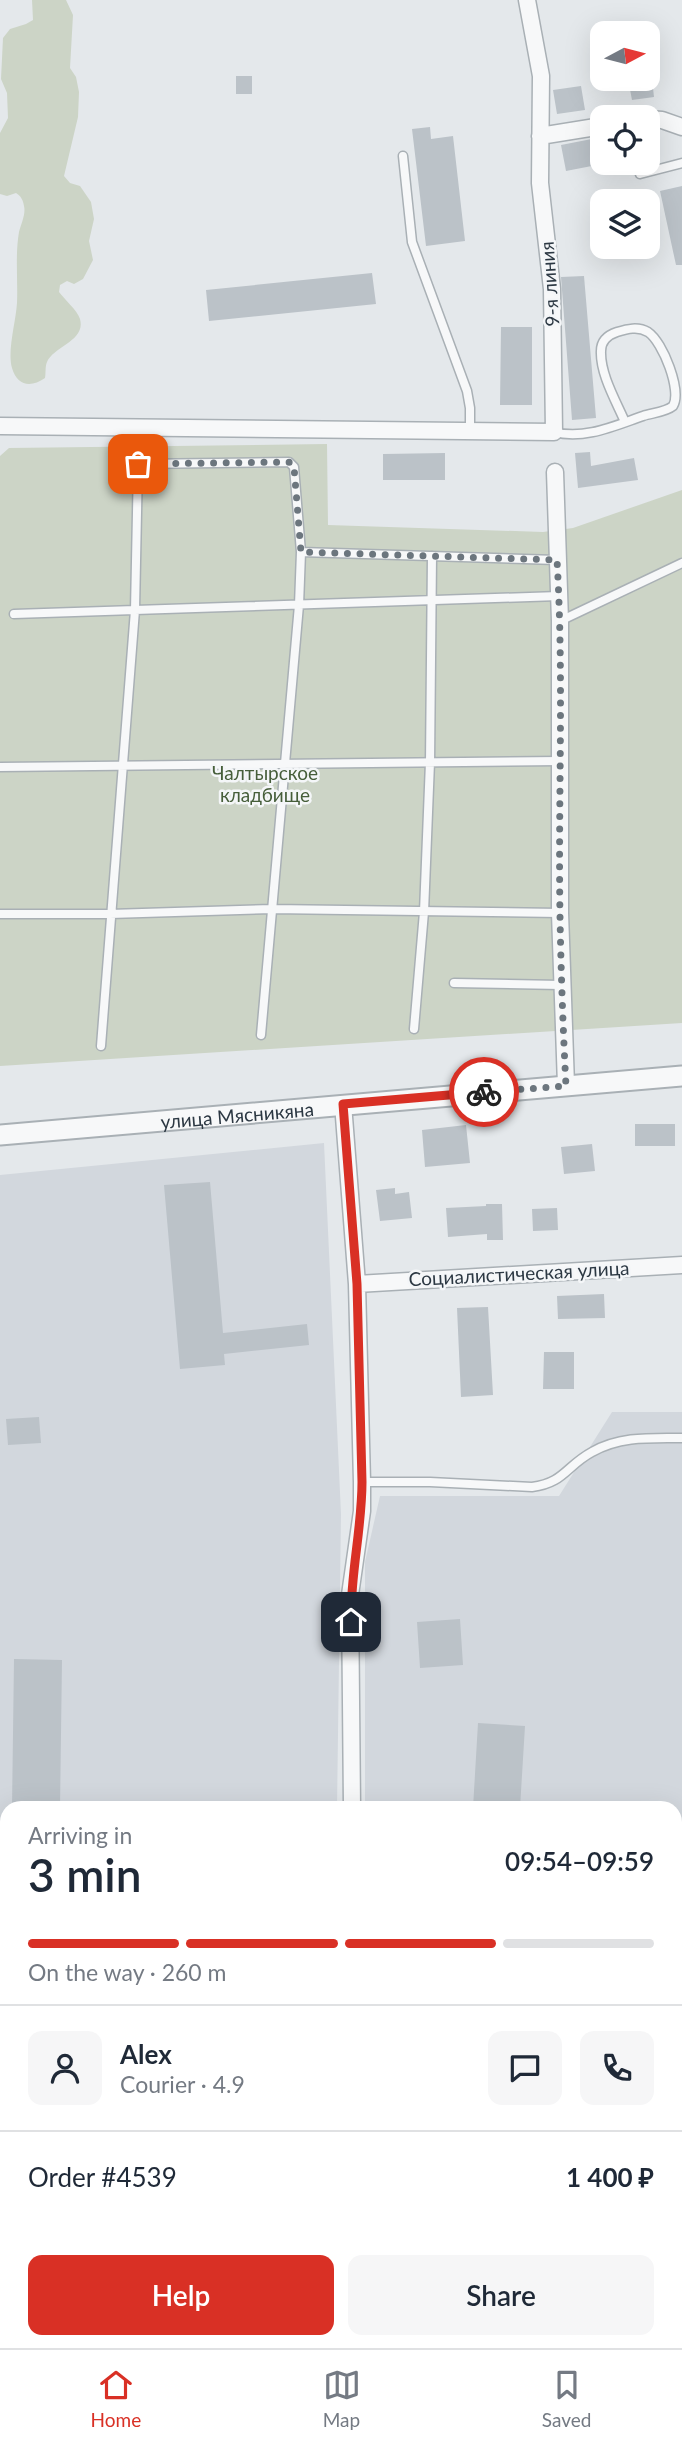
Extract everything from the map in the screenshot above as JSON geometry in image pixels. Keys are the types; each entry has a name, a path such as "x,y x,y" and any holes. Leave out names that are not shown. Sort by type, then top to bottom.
{"street":[{"name":"9-я линия","path":"527,0 541,76 540,183 552,289 554,432"},
{"path":"660,120 682,127"},
{"path":"540,136 590,128"},
{"path":"0,426 554,432"},
{"path":"555,472 560,621 559,913 566,1086"},
{"name":"улица Мясникяна","path":"0,1135 682,1076"},
{"path":"343,1104 357,1284 362,1482 362,1511 350,1595 352,1801"},
{"name":"Социалистическая улица","path":"357,1284 682,1265"}],"lane":[{"path":"402,156 412,242 467,391 470,432"},
{"path":"660,169 682,163"},
{"path":"554,432 569,436 582,435 625,422 673,407 679,400 681,388 678,376 657,340 646,331 629,328 612,333 602,342 601,351 603,368 625,422"},
{"path":"101,1046 135,610 138,464 289,462 294,467 301,552 299,605 261,1035"},
{"path":"301,552 557,560"},
{"path":"414,1029 424,912 430,762 432,556"},
{"path":"560,621 682,564"},
{"path":"14,614 559,596"},
{"path":"0,767 561,761"},
{"path":"0,914 272,909 559,913"},
{"path":"454,983 561,985"},
{"path":"362,1482 547,1486 559,1480 577,1461 609,1444 631,1438 682,1438"}],"shaded area":[{"path":"324,1143 341,1514 337,1801 0,1801 0,1175"},
{"path":"612,1412 682,1412 682,1801 365,1801 365,1562 380,1496 559,1496"}],"green space":[{"path":"32,0 66,0 73,15 70,68 76,77 79,92 78,117 64,176 70,183 80,186 91,202 94,219 89,241 93,260 83,279 74,284 67,281 60,285 59,292 74,309 81,327 74,338 51,356 46,364 45,378 25,384 17,379 11,361 17,303 18,241 24,209 22,198 16,193 7,196 0,194 0,133 8,118 7,93 1,79 3,38 10,29 33,20"},
{"name":"Чалтырское кладбище","path":"327,444 328,525 543,532 573,528 682,490 682,1023 0,1066 0,456 9,448"}],"building":[{"path":"236,76 252,76 252,94 236,94"},
{"path":"581,86 585,110 557,114 553,90"},
{"path":"630,91 653,91 654,97 632,100"},
{"path":"430,127 431,139 453,136 465,241 426,246 412,129"},
{"path":"590,139 590,166 566,171 561,145"},
{"path":"682,186 682,265 676,265 660,191"},
{"path":"372,273 376,304 209,321 206,290"},
{"path":"584,276 596,418 572,420 561,277"},
{"path":"501,327 532,327 532,405 500,405"},
{"path":"590,452 591,466 634,458 638,480 578,488 575,453"},
{"path":"445,453 445,480 383,480 383,454"},
{"path":"635,1124 675,1124 675,1146 635,1146"},
{"path":"466,1125 470,1163 425,1167 422,1130"},
{"path":"592,1144 595,1171 564,1174 561,1147"},
{"path":"210,1182 223,1333 307,1324 309,1345 224,1354 225,1365 180,1369 164,1185"},
{"path":"395,1188 395,1194 409,1192 412,1218 380,1221 376,1190"},
{"path":"502,1204 503,1240 487,1240 487,1234 448,1237 446,1208"},
{"path":"557,1208 558,1230 533,1231 532,1209"},
{"path":"604,1294 605,1318 558,1319 557,1296"},
{"path":"488,1307 493,1395 461,1397 457,1308"},
{"path":"544,1352 574,1352 574,1389 543,1389"},
{"path":"39,1417 41,1443 8,1445 6,1419"},
{"path":"460,1619 463,1665 420,1668 417,1622"},
{"path":"14,1659 62,1660 60,1801 12,1801"},
{"path":"478,1723 525,1726 520,1801 473,1801"}],"way so far":[{"path":"138,464 289,462 294,467 301,552 557,560 561,733 559,913 566,1086 484,1092"}],"route":[{"path":"351,1622 350,1595 360,1530 362,1482 357,1284 343,1104 484,1092"}]}
